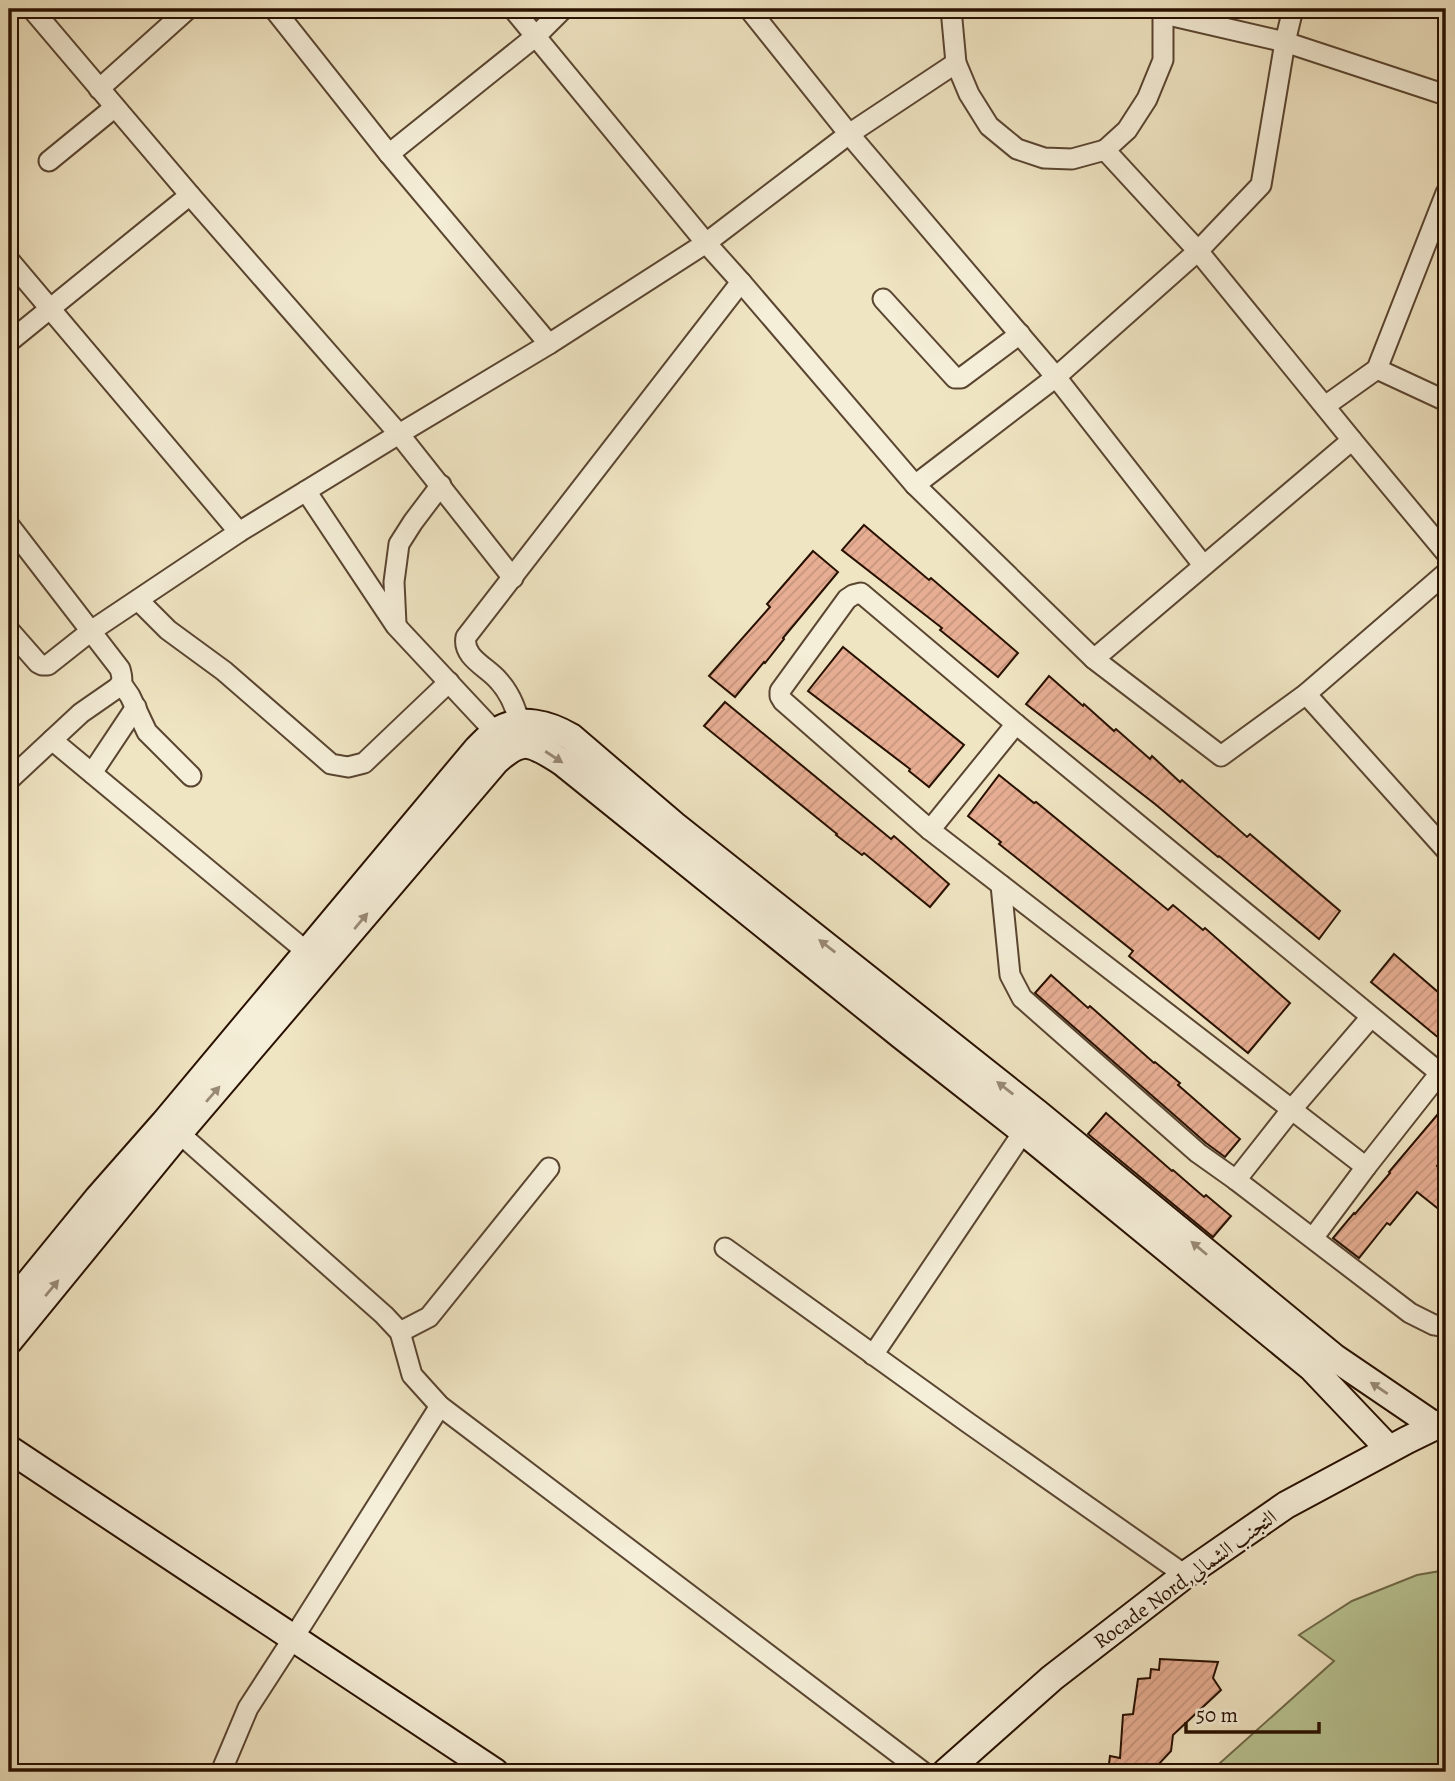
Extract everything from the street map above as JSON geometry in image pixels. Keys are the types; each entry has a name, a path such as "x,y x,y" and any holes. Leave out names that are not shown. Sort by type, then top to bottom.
{"street":[{"path":"32,9 399,434 513,578"},
{"path":"99,89 188,9"},
{"path":"274,9 389,155 549,344"},
{"path":"513,9 706,243 915,485 1094,659 1221,756 1306,694 1446,573"},
{"path":"389,155 536,36 564,9"},
{"path":"749,9 849,134 1056,377 1203,565"},
{"path":"951,9 956,63 969,94 989,126 1017,149 1044,158 1072,159 1105,150 1127,130 1147,99 1163,60 1163,12 1285,42 1446,94"},
{"path":"915,485 1056,377 1198,251 1261,185 1293,9"},
{"path":"10,634 38,663 48,665 91,631 239,532 549,344 706,243 849,134 956,63"},
{"path":"49,161 115,107"},
{"path":"1105,150 1198,251 1446,553"},
{"path":"1325,407 1377,369 1440,227 1446,193"},
{"path":"9,342 190,195"},
{"path":"9,260 239,532"},
{"path":"521,734 512,701 499,680 468,651 466,637 741,282"},
{"path":"883,299 955,378 961,379 1020,334"},
{"path":"1377,369 1446,401"},
{"path":"1094,659 1352,440"},
{"path":"396,626 394,582 399,544 441,485"},
{"path":"306,491 396,626 495,732"},
{"path":"9,525 120,668 121,683 131,696 147,732 191,775"},
{"path":"1313,1238 1366,1167 1443,1075 861,593 847,599 780,691 783,701 930,830 1366,1167"},
{"path":"138,600 168,631 224,671 331,764 348,767 363,763 449,682"},
{"path":"9,780 81,713 121,683"},
{"path":"1306,694 1446,850"},
{"path":"92,773 136,707"},
{"path":"930,830 1016,724"},
{"path":"9,1341 172,1128 476,750 495,732 508,725 562,762 628,817 770,914 902,1036 1030,1122 1335,1358 1441,1423"},
{"path":"308,962 511,748 521,734"},
{"path":"52,740 308,962"},
{"path":"1001,885 1010,975 1022,998 1198,1153 1410,1313 1434,1325 1446,1327"},
{"path":"1236,1180 1292,1109 1371,1017"},
{"path":"873,1356 1030,1122"},
{"path":"1030,1122 1311,1368 1389,1449"},
{"path":"9,1307 97,1198 172,1128"},
{"path":"172,1128 384,1315 400,1332 412,1375 440,1406 923,1772"},
{"path":"400,1332 429,1317 549,1168"},
{"path":"725,1248 873,1356 1185,1575"},
{"path":"221,1772 248,1708 440,1406"},
{"name":"Rocade Nord,التجنب الشمالي","path":"946,1772 1052,1678 1185,1575 1286,1505 1441,1423"},
{"path":"9,1449 495,1772"}],"green space":[{"path":"1446,1570 1446,1772 1210,1772 1334,1661 1299,1635 1352,1601 1417,1575"}],"building":[{"path":"864,525 1018,653 998,677 940,630 942,628 842,550"},
{"path":"813,551 838,572 735,697 709,676 770,607 767,604"},
{"path":"843,647 964,745 929,787 909,771 910,769 808,691"},
{"path":"1049,676 1114,731 1116,729 1150,759 1152,756 1180,782 1182,780 1247,837 1250,834 1340,911 1319,939 1155,804 1026,704"},
{"path":"725,702 891,839 894,836 949,884 930,907 864,853 862,855 836,835 704,726"},
{"path":"999,775 1168,910 1173,905 1203,930 1205,928 1290,1003 1248,1053 1129,956 1133,951 968,816"},
{"path":"1394,954 1446,999 1446,1044 1371,982"},
{"path":"1051,975 1180,1083 1178,1085 1240,1139 1225,1157 1035,993"},
{"path":"1106,1113 1172,1171 1231,1216 1213,1237 1088,1134"},
{"path":"1438,1114 1446,1121 1446,1155 1437,1166 1446,1174 1446,1215 1417,1192 1359,1258 1333,1238"},
{"path":"1160,1659 1218,1662 1213,1678 1221,1690 1173,1735 1171,1751 1158,1765 1148,1772 1108,1772 1110,1756 1120,1758 1123,1715 1133,1714 1138,1679 1150,1678 1151,1669 1159,1670"}]}
